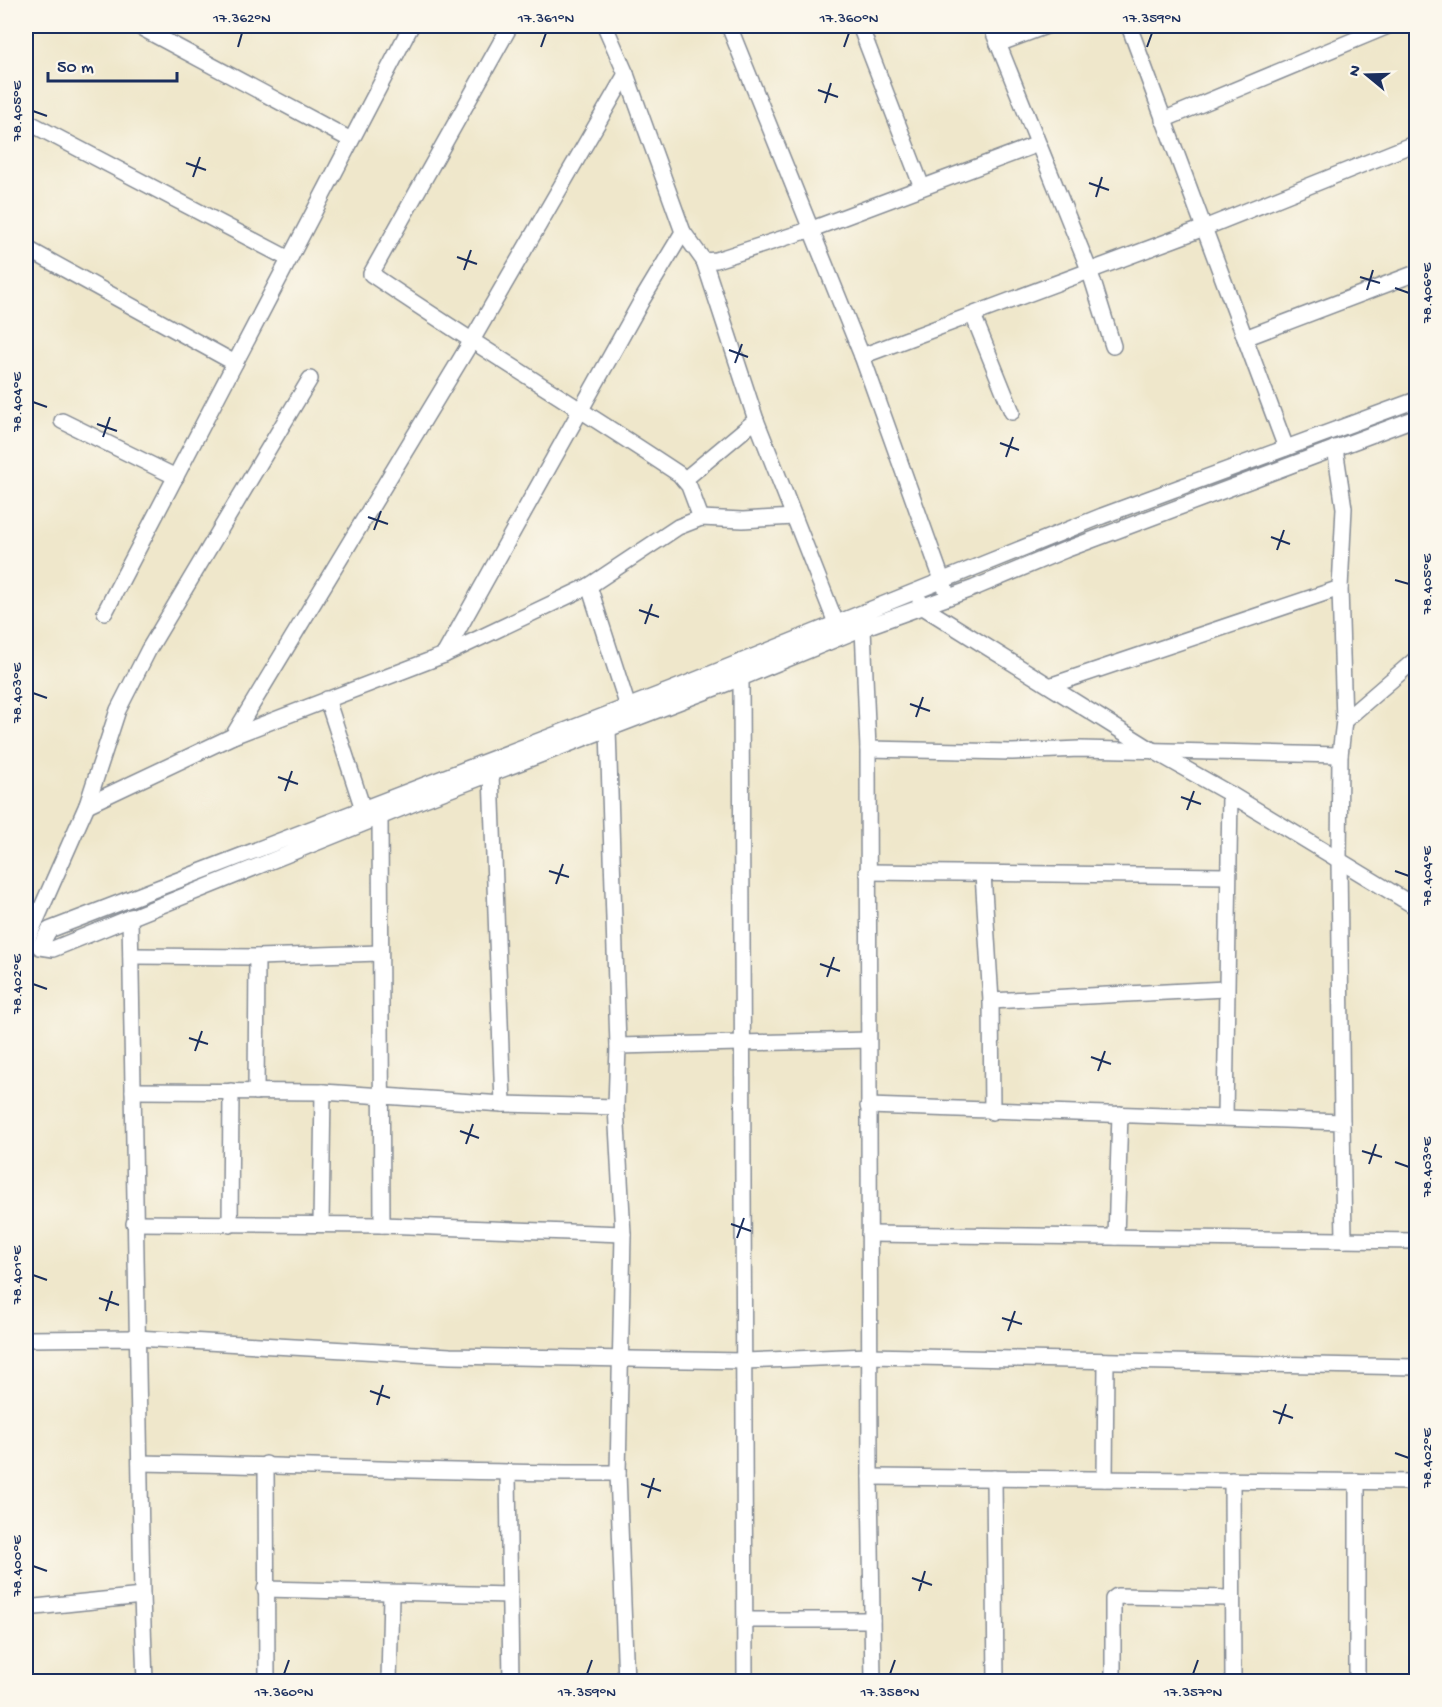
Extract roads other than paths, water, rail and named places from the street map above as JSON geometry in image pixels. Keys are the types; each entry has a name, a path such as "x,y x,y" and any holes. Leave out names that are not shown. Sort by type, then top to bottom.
{"street":[{"path":"138,26 351,140"},
{"path":"105,612 411,26"},
{"path":"510,26 371,274 471,342 581,409 684,480 689,486 701,518"},
{"path":"605,26 626,74 683,232 704,261 756,420 836,623"},
{"path":"729,26 862,356 948,596"},
{"path":"860,26 922,187"},
{"path":"991,26 1089,272 1113,346"},
{"path":"998,44 1046,26"},
{"path":"1129,26 1286,448"},
{"path":"1163,120 1388,26"},
{"path":"232,736 471,342 626,74"},
{"path":"26,121 289,259"},
{"path":"862,356 1204,228 1416,143"},
{"path":"704,261 716,260 812,229 1038,144"},
{"path":"444,655 683,232"},
{"path":"26,248 235,363"},
{"path":"1245,338 1416,273"},
{"path":"973,315 1012,412"},
{"path":"33,945 87,804 118,710 148,649 310,379"},
{"path":"26,955 49,930 628,707 1102,516 1416,400"},
{"path":"33,945 53,949 380,816 741,678 863,628 1416,418"},
{"path":"684,480 756,420"},
{"path":"62,421 176,477"},
{"path":"1335,447 1344,508 1340,588 1344,721 1340,755 1339,860 1344,1240"},
{"path":"87,804 232,736 444,655 589,586 678,527 701,518 743,520 794,517"},
{"path":"589,586 628,707"},
{"path":"1052,685 1340,588"},
{"path":"916,591 923,607 1052,685 1152,750 1230,794 1416,907"},
{"path":"863,628 868,749 869,1356 873,1682"},
{"path":"1344,721 1416,659"},
{"path":"741,678 745,1682"},
{"path":"327,699 363,809"},
{"path":"608,729 618,1046 616,1107 623,1234 618,1473 626,1682"},
{"path":"868,749 1152,750 1340,755"},
{"path":"491,774 503,1104"},
{"path":"1225,1117 1225,989 1230,794"},
{"path":"380,816 382,1225"},
{"path":"867,872 1228,876"},
{"path":"983,874 991,1001 992,1112"},
{"path":"130,916 136,1338 145,1682"},
{"path":"131,956 257,957 380,953"},
{"path":"256,1092 257,957"},
{"path":"991,1001 1225,989"},
{"path":"618,1046 868,1040"},
{"path":"133,1091 323,1092 503,1104 616,1107"},
{"path":"230,1225 231,1091"},
{"path":"321,1224 323,1092"},
{"path":"868,1106 992,1112 1342,1122"},
{"path":"1116,1237 1120,1114"},
{"path":"134,1223 382,1225 623,1234"},
{"path":"869,1234 1416,1241"},
{"path":"26,1339 136,1338 450,1356 744,1360 869,1356 1416,1367"},
{"path":"1105,1479 1106,1361"},
{"path":"140,1463 266,1464 508,1474 618,1473"},
{"path":"266,1464 267,1682"},
{"path":"508,1474 511,1682"},
{"path":"870,1477 1416,1482"},
{"path":"994,1478 996,1682"},
{"path":"1232,1480 1233,1682"},
{"path":"1356,1682 1358,1481"},
{"path":"265,1589 391,1594 510,1595"},
{"path":"390,1682 391,1594"},
{"path":"26,1608 142,1596"},
{"path":"1113,1682 1113,1599 1117,1596 1232,1598"},
{"path":"745,1620 872,1620"}]}
